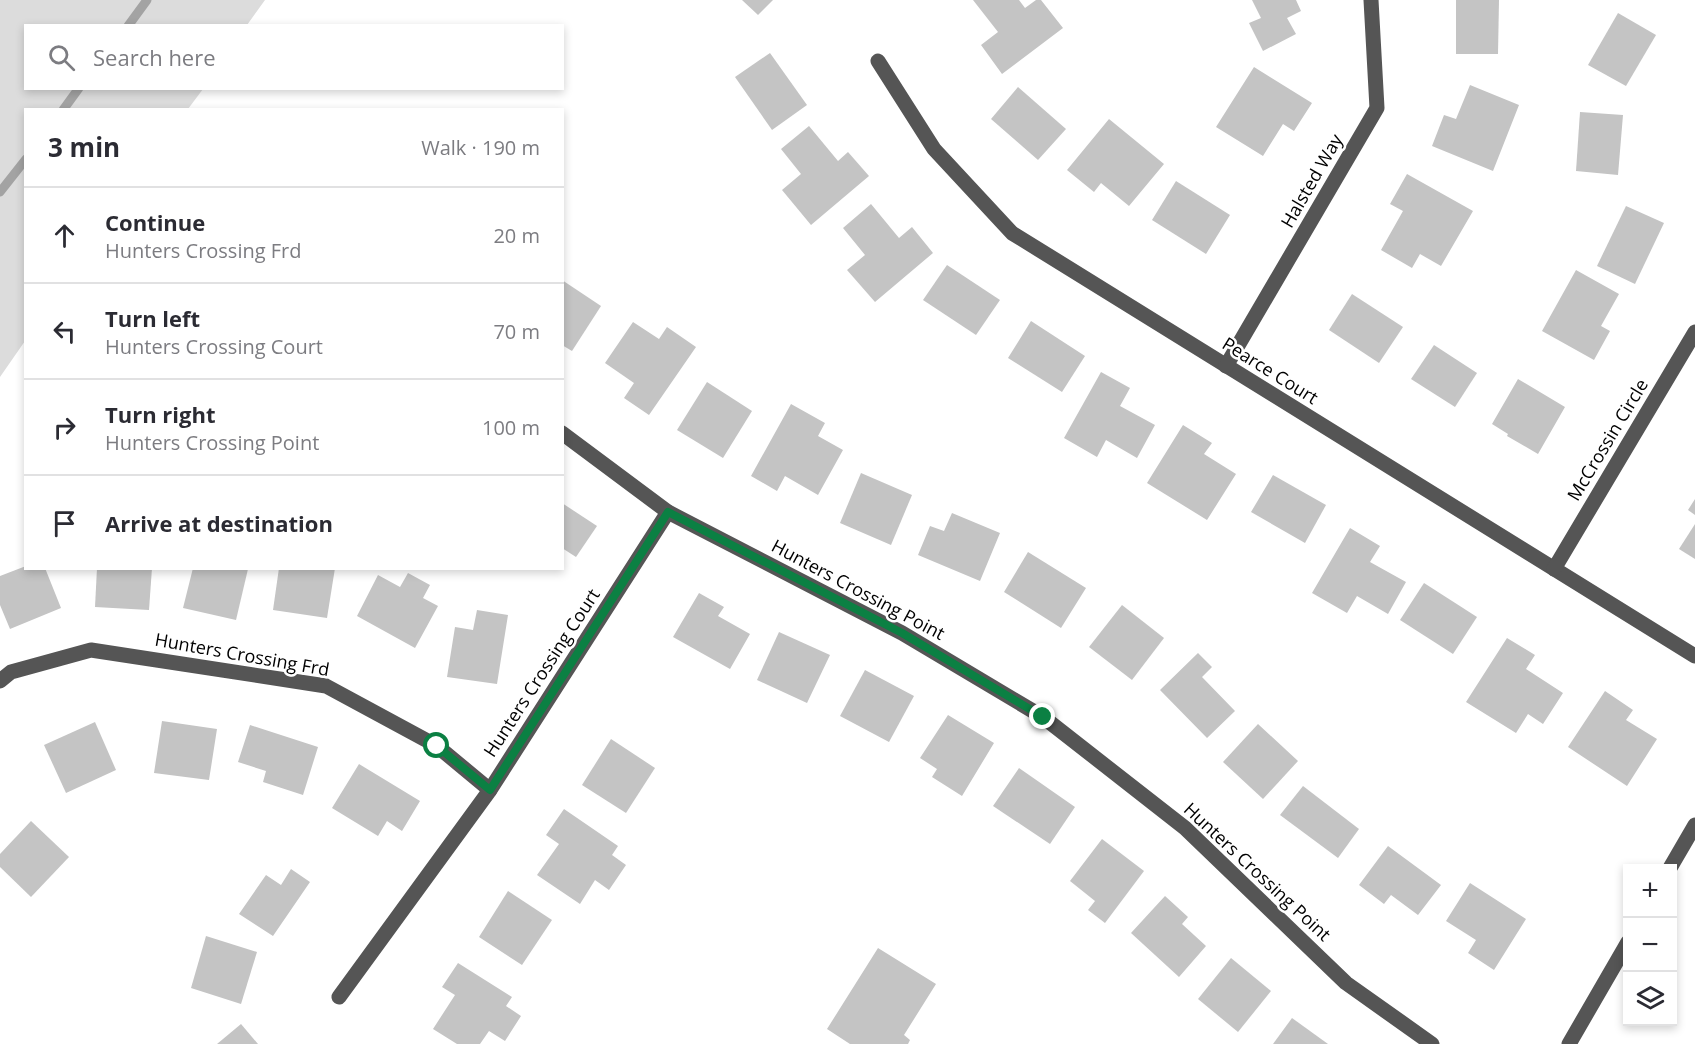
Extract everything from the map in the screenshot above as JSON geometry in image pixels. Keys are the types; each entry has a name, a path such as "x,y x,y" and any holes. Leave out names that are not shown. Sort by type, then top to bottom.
{"street":[{"name":"Halsted Way","path":"1226,366 1377,108 1371,0"},
{"name":"Pearce Court","path":"878,61 934,148 1012,233 1695,656"},
{"name":"McCrossin Circle","path":"1554,569 1695,332"},
{"name":"Hunters Crossing Point","path":"564,434 668,512 902,633 1043,717 1185,828 1347,983 1432,1044"},
{"name":"Hunters Crossing Court","path":"339,998 490,790 668,512"},
{"name":"Hunters Crossing Frd","path":"0,681 11,672 91,650 326,686 437,746 490,790"},
{"path":"1672,864 1695,825"},
{"path":"1569,1044 1623,951"}],"shaded area":[{"path":"0,0 265,0 248,24 24,24 24,90 202,90 189,108 24,108 24,342 0,377"}],"building":[{"path":"742,0 773,0 758,15"},
{"path":"973,0 1019,0 1025,8 1036,0 1041,0 1063,28 1002,74 981,45 998,32"},
{"path":"1252,0 1296,0 1301,11 1287,18 1296,34 1263,51 1249,23 1261,18"},
{"path":"1456,0 1499,0 1498,54 1456,54"},
{"path":"1618,13 1656,35 1626,86 1588,65"},
{"path":"770,53 807,105 772,130 735,77"},
{"path":"1254,67 1312,103 1294,131 1283,124 1263,156 1216,127"},
{"path":"1470,85 1519,105 1493,171 1432,146 1444,115 1456,119"},
{"path":"1018,87 1066,129 1038,160 991,119"},
{"path":"1580,112 1623,115 1618,175 1576,171"},
{"path":"1109,119 1164,164 1129,206 1101,183 1094,192 1067,170"},
{"path":"809,126 838,161 848,152 869,176 811,225 782,190 801,174 781,149"},
{"path":"1407,174 1473,211 1441,266 1420,254 1412,268 1381,250 1403,211 1390,204"},
{"path":"1176,181 1230,215 1206,254 1152,220"},
{"path":"871,204 899,238 912,227 933,253 875,302 847,270 865,255 843,228"},
{"path":"1626,206 1664,223 1635,284 1597,266"},
{"path":"947,265 1000,300 976,335 923,300"},
{"path":"1576,270 1619,294 1601,326 1610,331 1594,360 1542,331"},
{"path":"564,281 601,306 572,351 564,346"},
{"path":"1352,294 1403,327 1379,363 1329,330"},
{"path":"1031,321 1085,356 1062,392 1008,358"},
{"path":"633,322 659,339 667,327 696,347 649,415 624,398 634,383 605,363"},
{"path":"1434,345 1477,373 1455,407 1411,379"},
{"path":"1101,372 1130,388 1120,406 1155,425 1137,458 1106,440 1097,457 1064,438"},
{"path":"1518,379 1565,407 1538,454 1507,436 1508,434 1492,424"},
{"path":"707,382 752,411 723,458 677,430"},
{"path":"791,404 825,423 818,436 843,450 818,495 785,476 777,491 751,476"},
{"path":"1183,425 1212,443 1204,454 1236,474 1207,520 1147,483"},
{"path":"861,473 912,495 891,545 840,523"},
{"path":"1273,475 1326,505 1305,543 1251,512"},
{"path":"1695,499 1695,515 1688,510"},
{"path":"564,504 597,526 576,557 564,549"},
{"path":"952,513 1000,533 980,581 918,555 930,526 944,531"},
{"path":"1695,524 1695,559 1679,549"},
{"path":"1350,528 1380,546 1370,562 1406,582 1388,614 1357,596 1347,613 1312,593"},
{"path":"1028,552 1086,588 1061,628 1004,592"},
{"path":"24,567 24,570 46,570 61,608 10,629 0,605 0,576"},
{"path":"97,570 152,570 149,610 95,607"},
{"path":"192,570 248,570 236,620 183,608"},
{"path":"279,570 335,570 327,618 273,610"},
{"path":"408,573 430,585 423,598 438,606 415,648 357,616 378,575 400,587"},
{"path":"1424,583 1477,617 1453,654 1400,620"},
{"path":"699,593 724,607 718,616 750,634 730,669 673,637"},
{"path":"1122,605 1164,638 1132,680 1089,647"},
{"path":"477,610 508,615 497,684 447,677 455,627 473,630"},
{"path":"779,632 830,655 807,703 757,680"},
{"path":"1507,638 1535,655 1526,669 1563,693 1543,724 1528,714 1516,733 1466,702"},
{"path":"1198,653 1212,667 1202,677 1235,711 1207,738 1160,690"},
{"path":"865,670 914,696 889,742 840,716"},
{"path":"1605,691 1633,710 1626,720 1657,739 1627,786 1568,747"},
{"path":"948,715 994,743 962,796 932,777 937,769 920,758"},
{"path":"162,721 217,729 209,780 154,773"},
{"path":"95,722 116,770 66,793 44,745"},
{"path":"1258,724 1298,761 1263,799 1223,762"},
{"path":"250,725 318,747 303,795 263,782 266,771 238,762"},
{"path":"611,739 655,768 626,813 582,785"},
{"path":"359,764 420,801 402,831 387,821 378,836 332,808"},
{"path":"1019,768 1075,807 1050,844 993,806"},
{"path":"1303,786 1359,829 1338,858 1280,815"},
{"path":"564,809 618,846 612,855 626,865 609,890 595,880 580,904 537,875 559,844 546,835"},
{"path":"31,821 69,857 31,897 0,867 0,854"},
{"path":"1102,839 1144,871 1105,923 1088,910 1095,901 1070,881"},
{"path":"1388,846 1441,885 1418,915 1391,895 1384,904 1359,885"},
{"path":"291,869 310,882 273,936 239,914 266,875 281,885"},
{"path":"1470,883 1526,919 1494,970 1468,953 1476,940 1446,921"},
{"path":"508,891 552,920 522,965 479,937"},
{"path":"1165,896 1188,917 1182,924 1206,946 1179,977 1131,933"},
{"path":"206,936 257,952 241,1004 191,988"},
{"path":"878,948 936,984 904,1035 910,1040 908,1044 850,1044 827,1029"},
{"path":"1231,958 1271,991 1238,1032 1198,999"},
{"path":"458,963 512,997 506,1006 521,1016 505,1041 489,1031 480,1044 457,1044 433,1029 455,995 442,987"},
{"path":"1292,1018 1328,1044 1273,1044"},
{"path":"241,1024 258,1044 217,1044"}],"waterway":[{"path":"129,24 147,0"},
{"path":"64,108 78,90"},
{"path":"0,192 24,162"}],"route":[{"path":"437,746 490,790 668,512 902,633 1043,717"}]}
